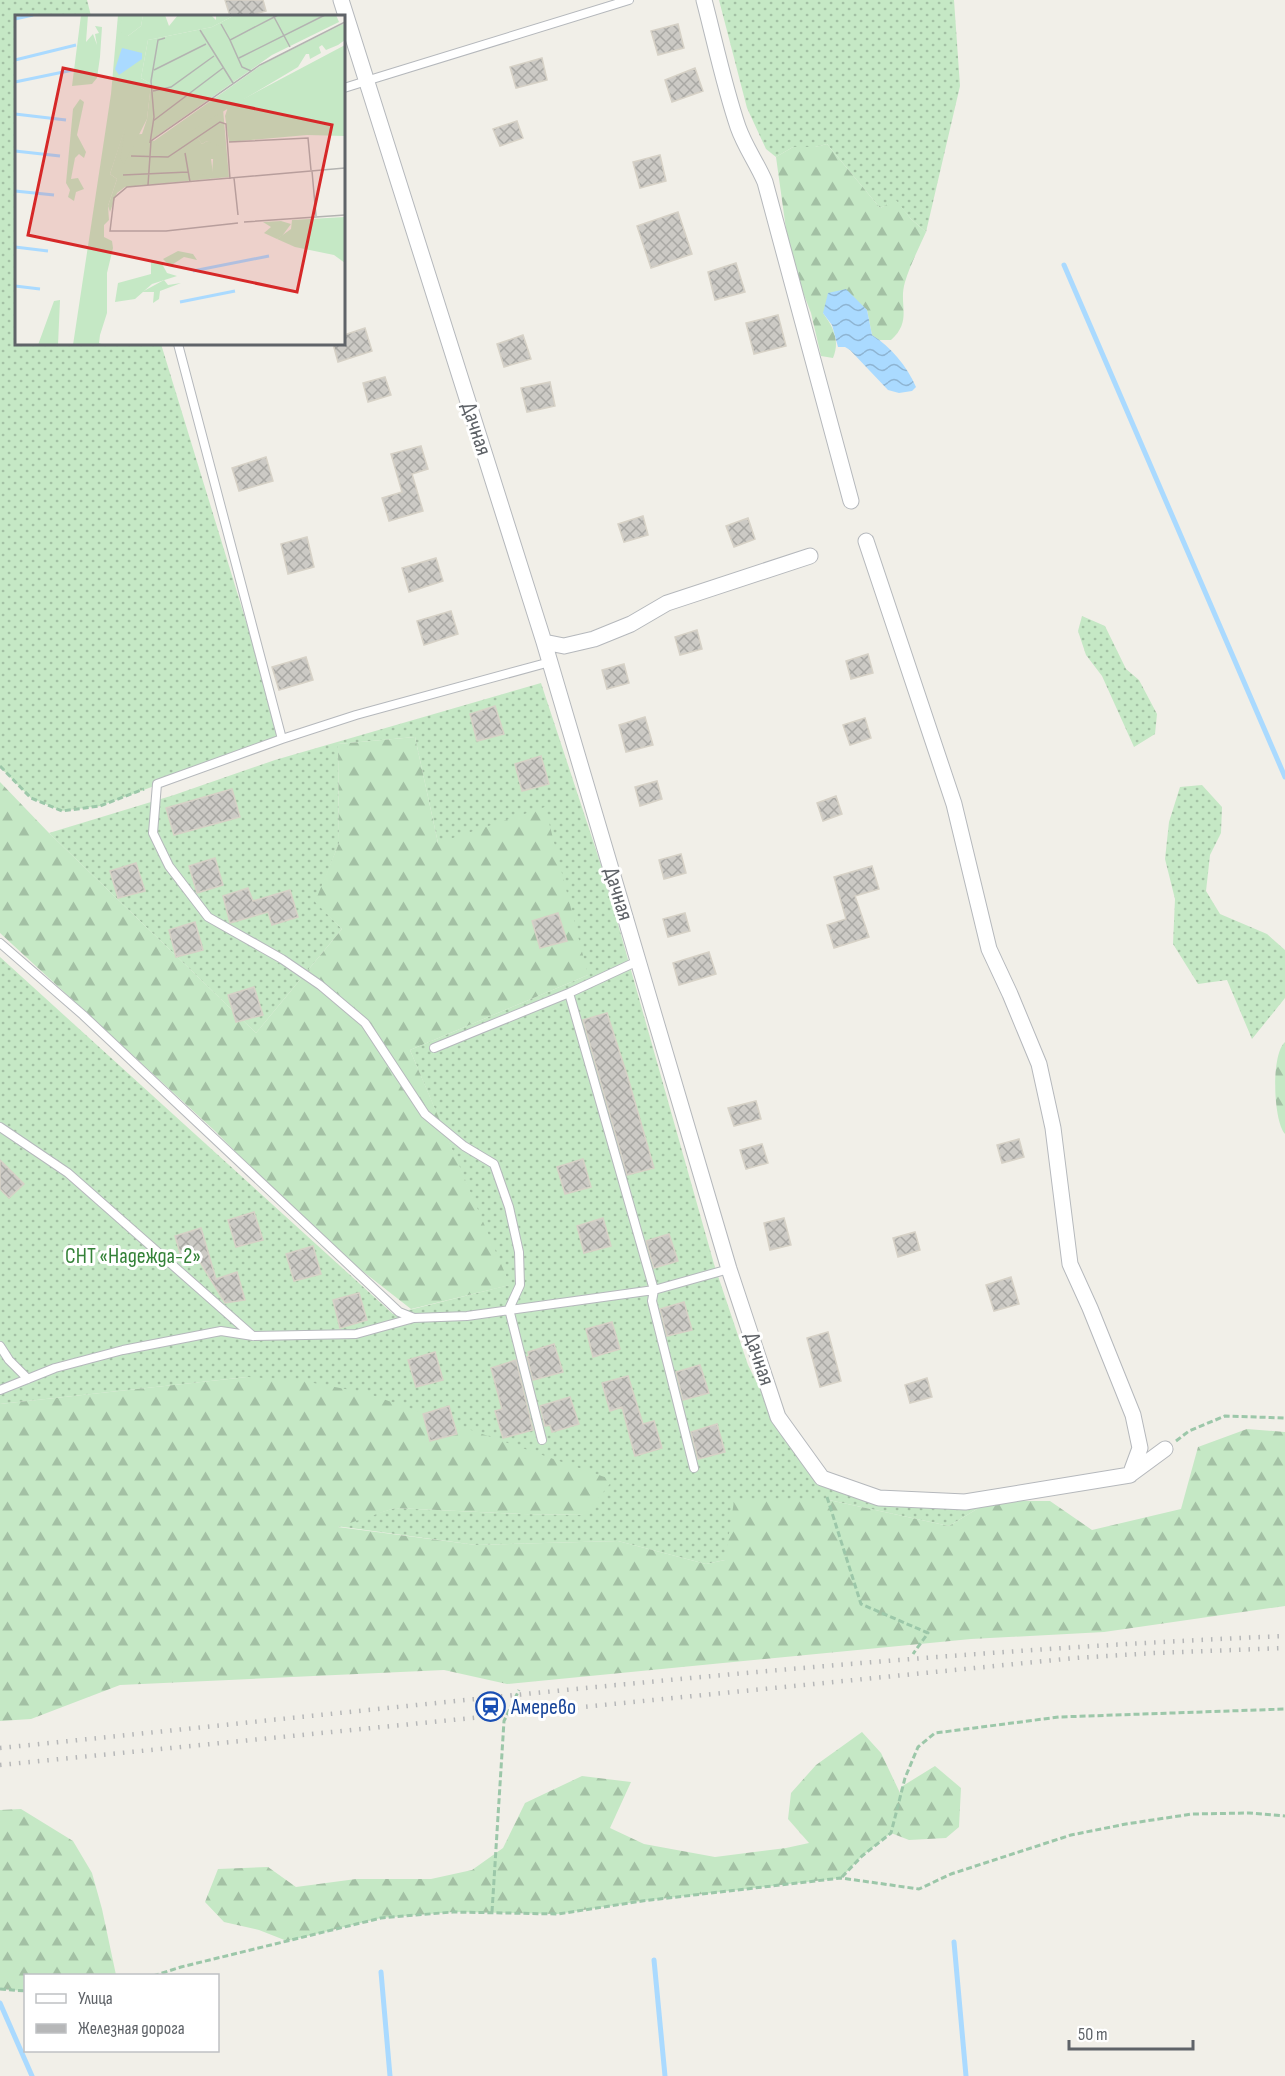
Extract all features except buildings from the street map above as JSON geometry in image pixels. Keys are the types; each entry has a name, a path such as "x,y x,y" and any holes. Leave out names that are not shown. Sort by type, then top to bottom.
{"street":[{"name":"Дачная","path":"341,0 363,82 544,642 729,1269"},
{"path":"704,0 738,125 746,147 765,182 851,501"},
{"path":"866,541 954,804 989,949 1039,1064 1053,1128 1070,1264 1133,1415 1140,1448 1130,1475"},
{"path":"544,642 564,646 594,639 631,624 667,603 810,556"},
{"path":"550,662 602,807 729,1269 752,1343 778,1417 822,1478 879,1498 965,1502 1058,1494 1130,1475 1165,1449"}],"lane":[{"path":"345,88 629,0"},
{"path":"178,345 282,738"},
{"path":"542,1440 509,1310 520,1285 519,1252 509,1207 494,1164 464,1146 425,1114 365,1023 320,984 282,959 208,917 169,866 153,833 157,784 282,738 356,715 550,662"},
{"path":"0,943 83,1015 399,1312 414,1318"},
{"path":"434,1048 569,993 644,958"},
{"path":"569,993 654,1290 652,1301 694,1468"},
{"path":"0,1127 68,1173 253,1336"},
{"path":"0,1390 55,1368 123,1350 220,1331 253,1336 356,1334 414,1318 467,1316 654,1290 729,1269"},
{"path":"0,1346 9,1360 28,1379"}],"path":[{"path":"0,766 31,798 62,811 100,806 157,784"},
{"path":"1165,1449 1189,1431 1225,1416 1285,1418"},
{"path":"822,1478 861,1604 928,1633 913,1654"},
{"path":"492,1912 504,1721 519,1690"},
{"path":"841,1878 862,1856 891,1833 905,1778 918,1747 935,1732 1059,1718 1285,1709"},
{"path":"160,1974 381,1918 453,1912 558,1914 642,1901 841,1878 919,1888 951,1874 1071,1835 1115,1826 1192,1814 1249,1813 1285,1816"},
{"path":"0,1989 24,1991"}],"green space":[{"path":"0,0 87,0 91,15 15,15 15,345 161,345 282,739 100,806 62,811 31,798 0,767"},
{"path":"719,0 954,0 960,86 926,232 896,201 880,208 827,144 815,147 793,147 776,157 766,149 747,108"},
{"path":"827,144 880,208 896,200 911,219 926,232 905,282 903,319 898,333 891,340 879,340 872,335 867,310 858,302 823,313 835,335 836,346 833,358 821,356 811,313 794,269 776,157 793,147 815,147"},
{"path":"1082,616 1105,626 1126,669 1139,680 1157,714 1155,734 1134,747 1102,676 1086,655 1078,631"},
{"name":"СНТ «Надежда-2»","path":"541,683 603,871 714,1264 748,1365 783,1435 815,1473 879,1496 990,1501 949,1526 829,1500 725,1560 706,1564 618,1541 476,1545 336,1526 395,1508 584,1515 247,1377 0,1404 0,957 393,1314 509,1285 410,1050 588,975 438,843 415,737 338,744 339,843 316,902 342,929 256,1033 49,833 174,795 275,760"},
{"path":"415,737 438,843 545,807 588,975 410,1050 510,1285 411,1309 320,1238 216,1132 0,933 0,782 49,833 256,1033 342,929 315,902 339,843 338,744"},
{"path":"1202,785 1222,807 1221,833 1210,855 1206,891 1220,914 1267,934 1285,950 1285,998 1252,1039 1227,980 1198,984 1173,944 1175,899 1165,859 1169,822 1180,787"},
{"path":"1285,1042 1285,1134 1278,1115 1275,1087 1277,1059"},
{"path":"247,1377 298,1380 366,1393 613,1480 585,1515 395,1508 338,1527 476,1545 618,1541 706,1564 725,1560 734,1501 829,1500 949,1526 990,1501 1050,1501 1092,1530 1181,1509 1198,1447 1247,1429 1285,1432 1285,1606 1104,1632 971,1639 507,1684 444,1670 120,1685 31,1719 0,1721 0,1404"},
{"path":"862,1732 881,1753 900,1793 901,1787 935,1766 961,1788 959,1827 946,1838 909,1840 891,1833 862,1856 841,1878 642,1901 558,1914 453,1912 381,1918 287,1941 259,1930 224,1922 205,1902 218,1869 268,1867 296,1887 356,1879 431,1879 472,1870 503,1848 525,1803 582,1776 631,1782 610,1828 644,1844 715,1857 809,1843 788,1819 791,1793 816,1765"},
{"path":"21,1809 73,1841 92,1873 116,1974 24,1974 24,1991 0,1989 0,1810"}],"water":[{"path":"846,289 867,310 872,335 892,351 903,364 916,387 912,391 899,393 888,390 850,350 838,347 832,325 823,313 828,293"}],"waterway":[{"path":"1064,265 1285,777"},
{"path":"954,1942 966,2076"},
{"path":"654,1960 665,2076"},
{"path":"381,1972 390,2076"},
{"path":"0,2003 32,2076"}],"railway":[{"path":"0,1748 481,1698 802,1668 1124,1644 1285,1636"},
{"path":"0,1765 1075,1658 1285,1648"}],"place":[{"name":"Амерево","path":"490,1707"}]}
